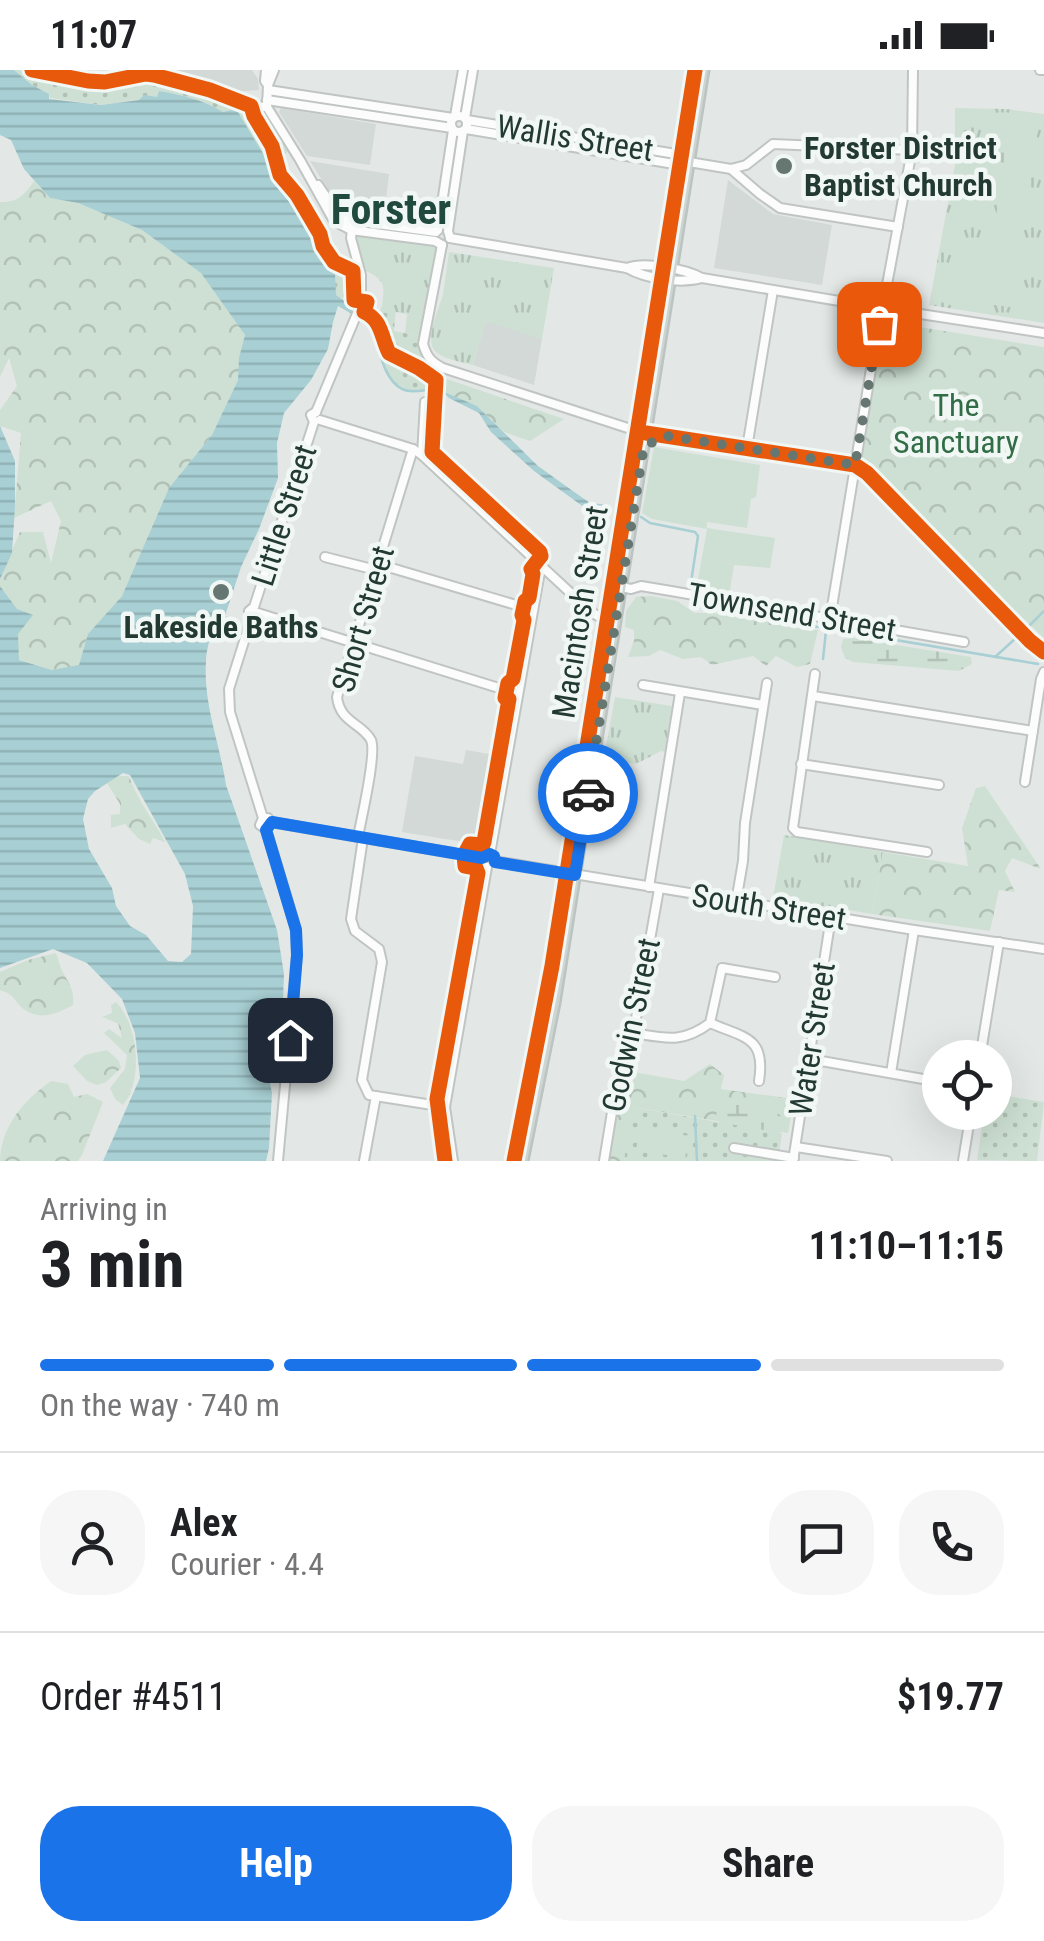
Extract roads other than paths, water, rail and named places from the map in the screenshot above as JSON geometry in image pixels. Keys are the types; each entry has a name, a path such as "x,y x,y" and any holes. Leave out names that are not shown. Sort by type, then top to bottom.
{"main road":[{"name":"Macintosh Street","path":"522,1161 554,1003 696,70"},
{"name":"Macintosh Street","path":"684,160 704,70"},
{"name":"Macintosh Street","path":"611,619 621,588 641,433"},
{"name":"Macintosh Street","path":"514,1161 571,874"}],"street":[{"name":"Wallis Street","path":"42,70 69,79 102,82 154,75 251,106 267,96 731,169"},
{"path":"266,70 267,96 334,221 628,268 638,264 666,273 691,272 702,278 1044,333"},
{"path":"267,96 274,70"},
{"path":"463,70 459,124 423,344 432,362 641,433 855,465 1044,652"},
{"path":"459,124 473,70"},
{"path":"830,619 912,150 913,70"},
{"path":"731,169 746,165 773,144 912,150"},
{"path":"731,169 780,208 898,227"},
{"name":"Little Street","path":"278,1161 296,930 267,823 230,712 229,689 317,418 360,306 361,275 351,238 352,225"},
{"path":"747,448 773,290"},
{"path":"422,455 424,402"},
{"path":"317,418 422,455 594,614 611,619"},
{"name":"Short Street","path":"364,1161 372,1096 362,1080 382,962 379,948 356,931 351,919 372,755 371,740 338,709 337,697 413,449"},
{"path":"325,558 377,567 532,610"},
{"path":"453,1161 445,1107 541,566"},
{"name":"Townsend Street","path":"621,588 641,586 964,642"},
{"path":"254,612 518,694"},
{"path":"216,620 232,624"},
{"path":"1025,782 1044,672"},
{"path":"815,674 793,828 797,832 928,852"},
{"path":"736,902 744,823 767,683"},
{"path":"643,685 764,705"},
{"name":"Godwin Street","path":"604,1161 613,1106 627,1068 680,692"},
{"path":"813,696 1032,731"},
{"path":"801,764 939,785"},
{"name":"South Street","path":"267,823 1044,949"},
{"name":"Water Street","path":"794,1160 831,917"},
{"path":"891,1073 914,930"},
{"path":"983,1040 998,942"},
{"path":"632,1033 670,1039 686,1037 710,1023 722,968 776,977"},
{"path":"710,1023 748,1040 760,1050 759,1081"},
{"path":"810,1060 922,1079"},
{"path":"372,1096 445,1107"},
{"path":"964,1161 968,1130"},
{"path":"796,1146 884,1161"},
{"path":"734,1148 794,1160"}],"water":[{"path":"0,70 14,70 49,94 49,99 101,105 139,100 144,95 157,97 159,91 192,98 223,112 238,112 335,273 336,295 366,315 374,330 338,306 328,349 311,380 284,413 277,443 278,478 222,625 214,623 207,652 209,709 226,785 277,930 284,974 283,1000 275,1022 276,1039 267,1068 272,1093 266,1161 103,1161 140,1078 135,1033 122,999 87,963 53,949 0,968 0,586 17,609 33,615 18,634 19,660 52,670 79,665 88,634 122,596 169,488 212,435 238,380 245,335 201,273 142,230 78,203 50,198 24,169 11,140 0,135","holes":["123,773 130,775 185,874 193,906 191,954 182,962 168,961 146,935 130,926 89,849 83,819 88,799"]},
{"path":"442,391 477,406 538,466 590,503 610,505 609,515 592,513 534,471 491,432 479,413"},
{"path":"0,426 15,461 15,506 12,553 0,579"}],"waterway":[{"path":"367,316 384,366 395,384 407,391 442,391"},
{"path":"641,517 698,536 690,589"},
{"path":"694,606 1038,664"},
{"path":"1029,626 1044,611"},
{"path":"823,659 826,631"},
{"path":"995,657 1016,638"},
{"path":"695,1116 697,1161"}],"place":[{"name":"Forster District Baptist Church","path":"784,166"},
{"name":"Lakeside Baths","path":"221,592"}],"district":[{"name":"Forster","path":"391,209"}],"park label":[{"name":"The Sanctuary","path":"956,424"}]}
